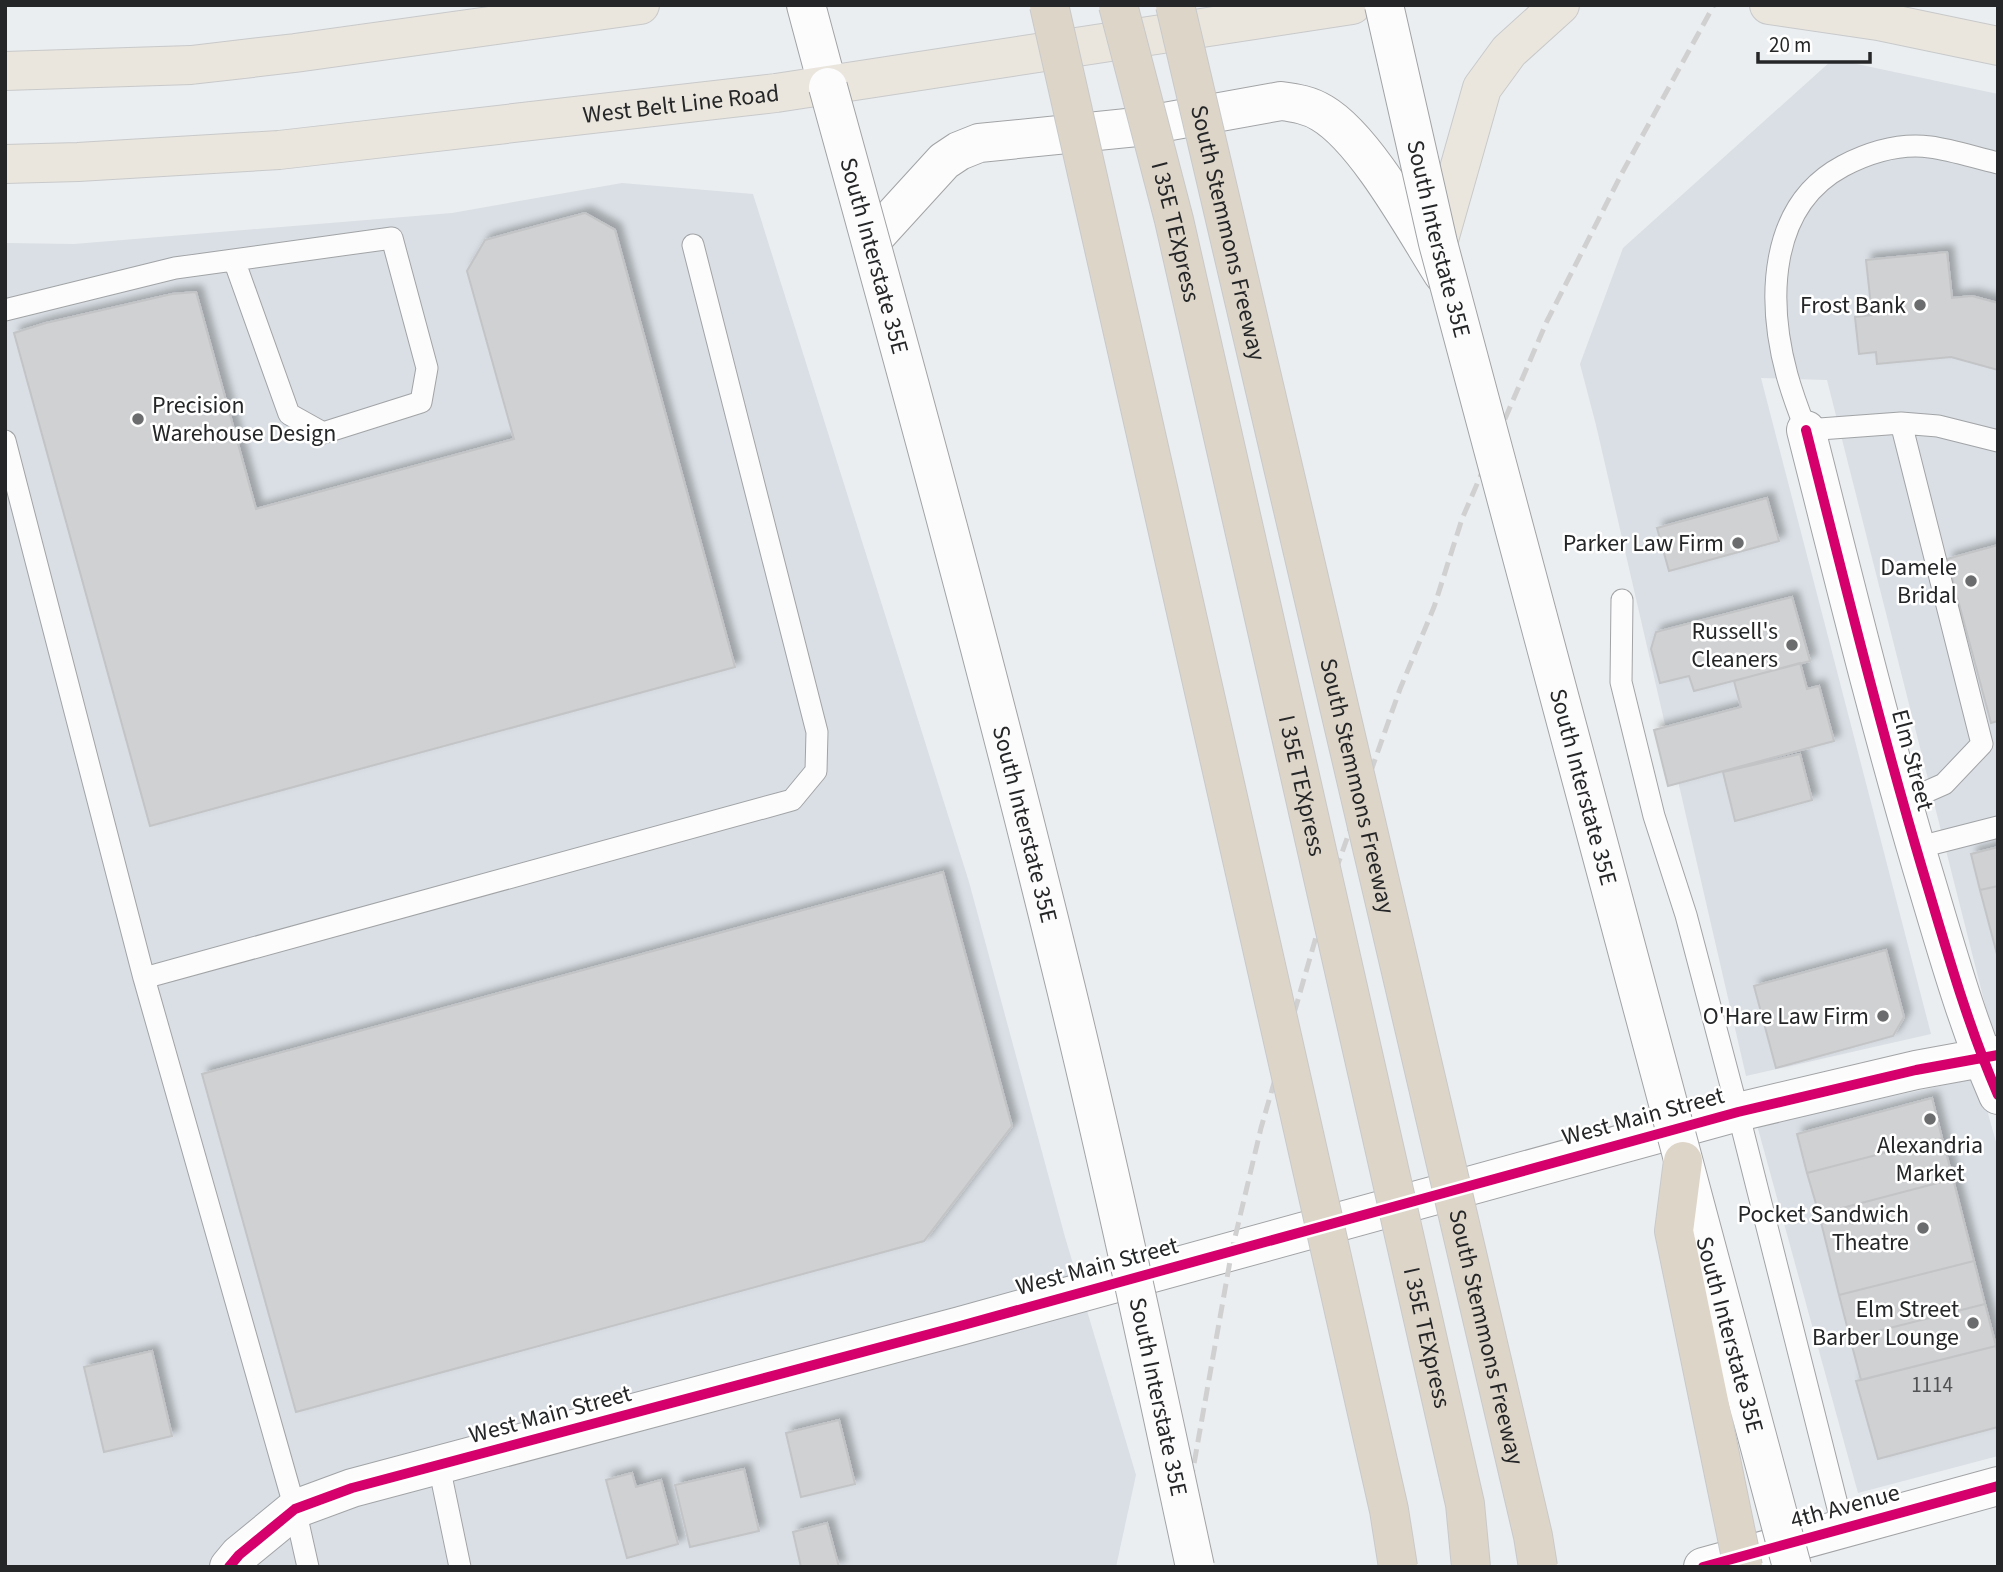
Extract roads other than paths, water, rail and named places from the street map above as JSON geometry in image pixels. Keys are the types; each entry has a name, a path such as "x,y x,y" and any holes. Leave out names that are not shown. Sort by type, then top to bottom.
{"highway":[{"path":"1049,5 1386,1496 1398,1567"},
{"name":"I 35E TEXpress","path":"1118,5 1177,234 1456,1464 1465,1504 1471,1567"},
{"name":"South Stemmons Freeway","path":"1175,5 1538,1567"},
{"path":"1683,1161 1674,1231 1744,1567"}],"main road":[{"path":"5,71 191,65 640,5"},
{"name":"South Interstate 35E","path":"806,5 962,576 1062,971 1195,1567"},
{"name":"West Belt Line Road","path":"5,164 279,150 828,87 1352,5"},
{"name":"South Interstate 35E","path":"1384,5 1448,282 1792,1567"},
{"path":"1438,243 1482,89 1509,51 1560,5"},
{"path":"1769,5 1865,19 1988,43"},
{"path":"871,241 944,161 979,143 1137,127 1281,101 1301,103 1324,114 1351,138 1377,171 1448,282"},
{"name":"Elm Street","path":"1806,430 1902,803 1958,992 1989,1056 1998,1095"},
{"name":"West Main Street","path":"229,1567 239,1555 295,1509 352,1488 1738,1112 1916,1070 1989,1056"},
{"name":"4th Avenue","path":"1703,1567 1998,1486"}],"lane":[{"name":"Elm Street","path":"1806,430 1782,351 1776,278 1783,239 1797,206 1825,176 1867,154 1929,147 1998,163"},
{"path":"5,310 175,268 234,260 392,239 427,368 421,402 323,433 289,414 234,260"},
{"path":"144,978 792,800 816,771 817,732 693,245"},
{"path":"1901,422 1982,744 1944,784 1902,803"},
{"path":"1806,430 1901,422 1938,426 1998,441"},
{"path":"5,441 144,978 295,1509 308,1567"},
{"path":"1622,600 1620,682 1654,816 1686,915 1738,1112 1843,1528"},
{"path":"1916,848 1998,827"},
{"path":"439,1466 460,1567"}],"railway":[{"path":"1180,1567 1192,1475 1232,1250 1261,1128 1333,878 1400,689 1434,607 1462,519 1547,321 1622,173 1714,5"}],"place":[{"name":"Frost Bank","path":"1920,305"},
{"name":"Precision Warehouse Design","path":"138,419"},
{"name":"Parker Law Firm","path":"1738,543"},
{"name":"Damele Bridal","path":"1971,581"},
{"name":"Russell's Cleaners","path":"1792,645"},
{"name":"O'Hare Law Firm","path":"1883,1016"},
{"name":"Alexandria Market","path":"1930,1119"},
{"name":"Pocket Sandwich Theatre","path":"1923,1228"},
{"name":"Elm Street Barber Lounge","path":"1973,1323"}]}
